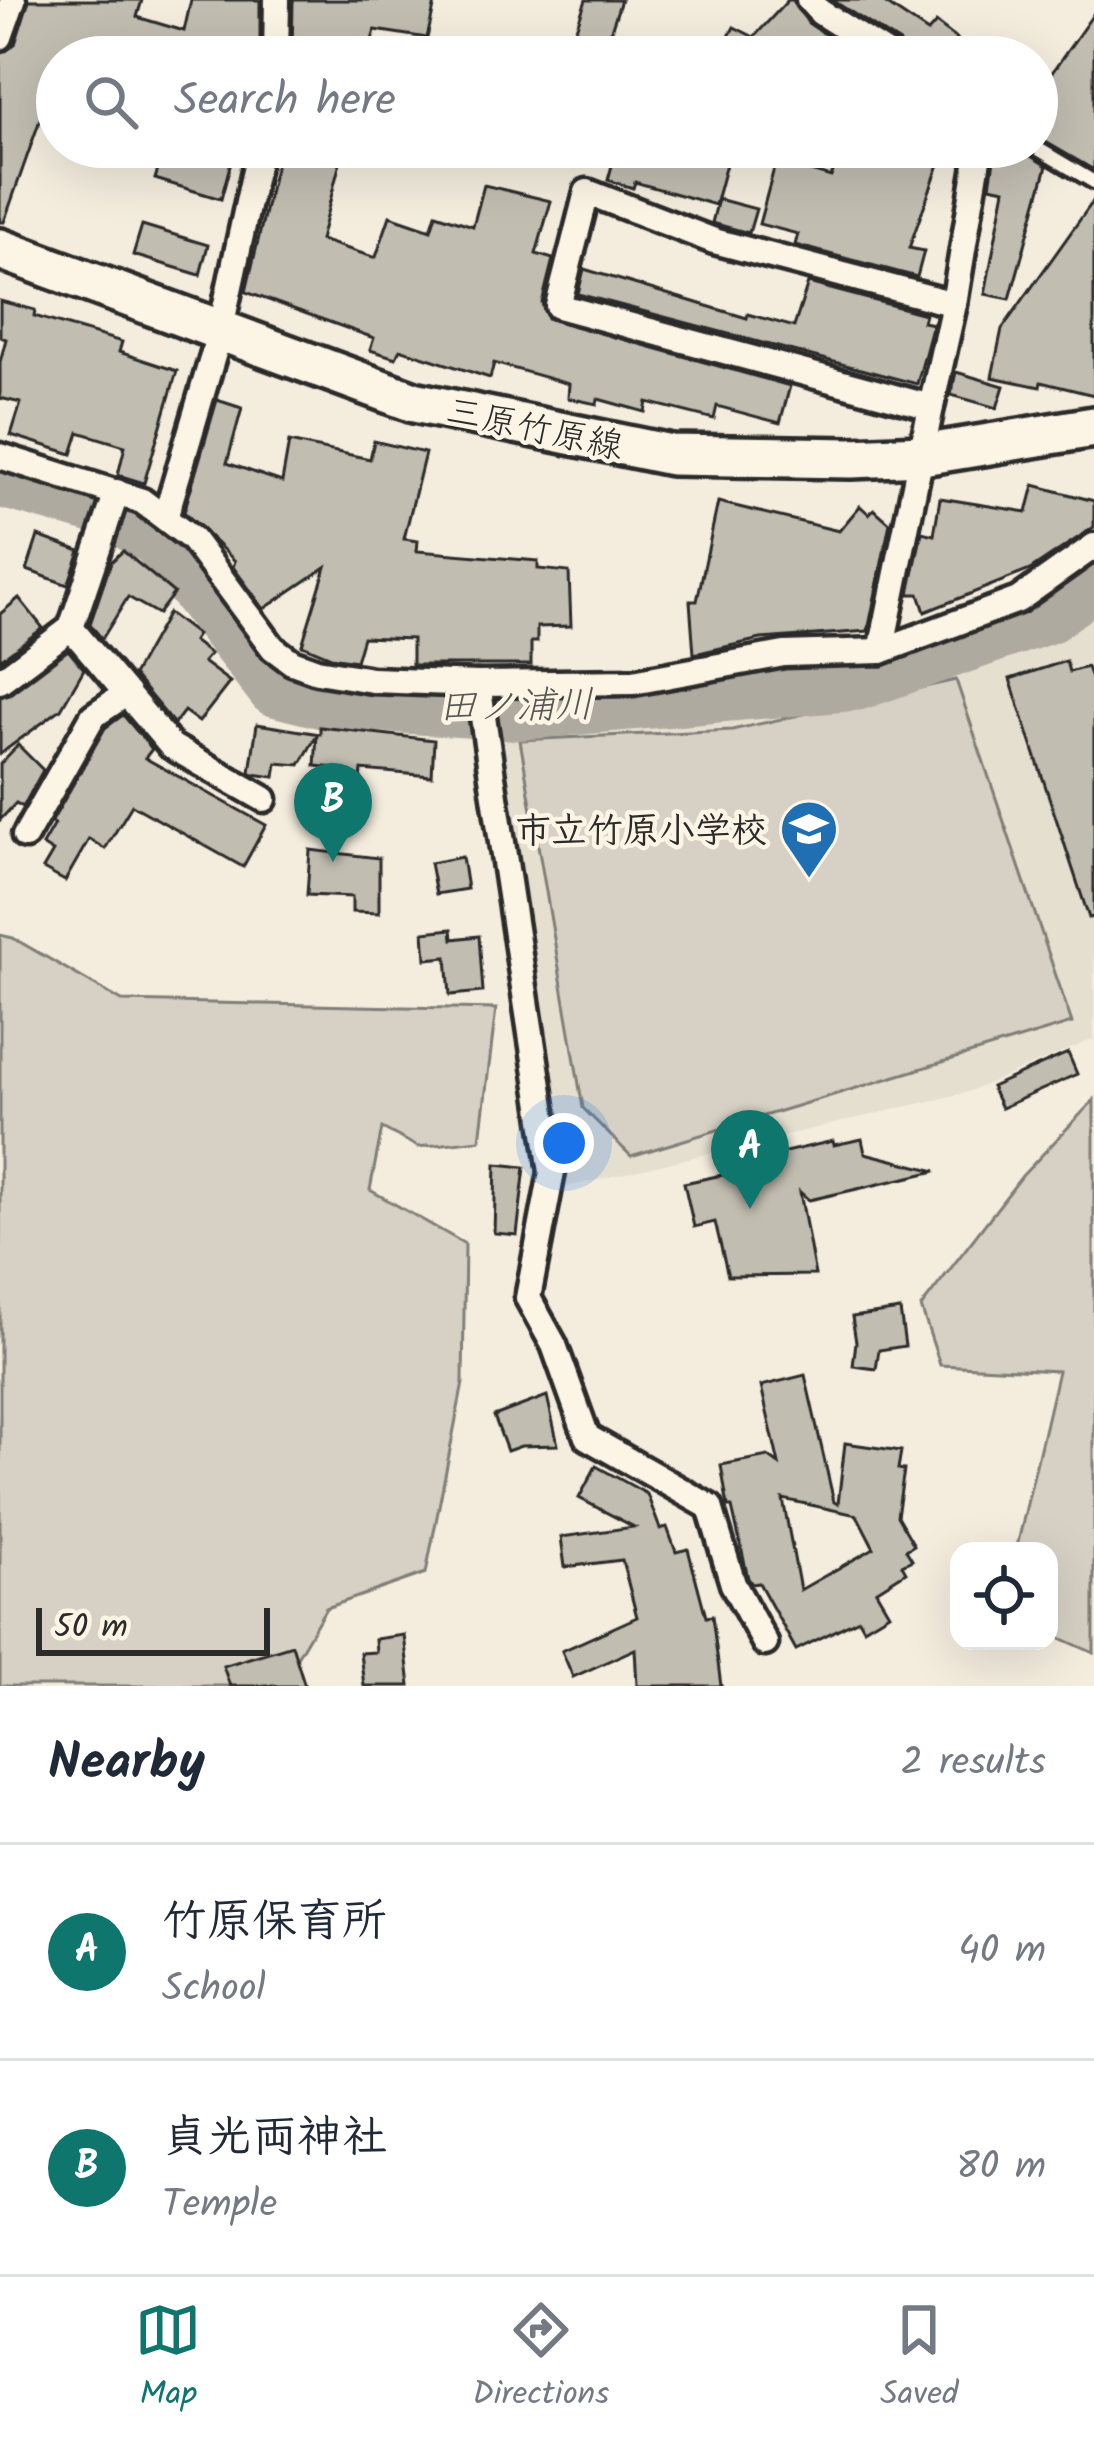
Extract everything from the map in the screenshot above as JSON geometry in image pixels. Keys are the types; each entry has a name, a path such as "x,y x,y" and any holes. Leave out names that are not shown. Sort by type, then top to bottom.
{"main road":[{"name":"三原竹原線","path":"0,249 414,402 671,455 851,458 922,454 1094,427"}],"street":[{"path":"0,37 13,0"},
{"path":"276,36 277,0"},
{"path":"809,0 858,36"},
{"path":"166,515 220,332 255,168"},
{"path":"881,651 955,304 977,168"},
{"path":"931,407 558,306 587,192 714,241 955,304"},
{"path":"0,456 33,470 117,492 166,515 192,538 252,625 292,662 317,671 481,702 633,682 784,654 881,651 1018,600 1094,546"},
{"path":"0,681 71,628 117,492"},
{"path":"71,628 171,746 264,799"},
{"path":"25,836 93,716 127,693"},
{"path":"481,702 552,1172 528,1298 554,1345 586,1437 710,1507 733,1584 765,1643"}],"lane":[{"path":"1058,161 1094,182"}],"shaded area":[{"name":"市立竹原小学校","path":"1094,595 1094,1039 968,1092 563,1188 560,1121 500,722 749,710 899,682 1061,617"},
{"name":"市立竹原小学校","path":"956,680 1072,1023 631,1156 583,1108 520,740 732,730"},
{"path":"0,935 122,1001 496,1009 480,1140 418,1147 382,1128 370,1190 465,1244 463,1383 426,1573 326,1608 280,1686 0,1686"},
{"path":"1094,1100 1094,1653 1058,1637 1058,1542 1018,1542 1058,1371 940,1365 921,1307 1022,1176"}],"building":[{"path":"29,0 142,0 137,17 184,31 191,0 260,0 260,36 36,36 36,131 4,222 0,222 0,53 15,44"},
{"path":"293,0 435,3 427,36 375,30 373,36 292,36"},
{"path":"586,0 621,0 609,36 573,36"},
{"path":"788,0 826,35 825,36 755,36"},
{"path":"832,0 880,0 928,32 936,23 953,36 889,36"},
{"path":"1094,13 1094,170 1058,149 1058,64"},
{"path":"734,27 752,36 729,36"},
{"path":"158,168 229,168 221,199 155,179"},
{"path":"275,168 339,168 320,240 373,257 390,216 431,230 436,214 473,226 484,185 551,201 536,254 553,259 542,303 547,318 790,386 780,423 717,406 714,419 647,402 645,412 598,399 597,404 568,398 569,384 494,363 490,378 400,349 396,358 370,350 374,338 246,292"},
{"path":"611,168 725,168 715,205 635,182 633,188 608,180"},
{"path":"774,168 800,168 831,177 834,168 938,168 909,248 924,251 917,277 795,245 798,234 759,224"},
{"path":"993,168 1046,168 1010,299 985,294 1005,189 990,186"},
{"path":"718,199 756,209 749,233 712,223"},
{"path":"1094,200 1094,395 992,377 1002,329"},
{"path":"142,225 208,245 200,275 133,255"},
{"path":"584,269 747,318 748,314 794,327 808,283 925,314 923,322 933,324 917,384 578,294"},
{"path":"0,301 122,342 119,352 177,371 144,483 118,475 125,446 79,432 72,454 11,435 21,403 0,398 0,362 6,339 0,337"},
{"path":"956,372 1004,386 997,408 951,395"},
{"path":"217,400 242,408 227,463 282,482 289,442 370,459 374,441 425,453 404,539 418,541 417,551 538,561 538,569 569,572 571,626 537,627 531,665 412,665 412,639 363,637 356,661 302,645 326,567 264,609 233,567 235,561 184,512"},
{"path":"1034,485 1094,501 1094,527 1030,570 925,612 919,594 909,594 922,532 934,535 940,498 1027,512"},
{"path":"718,502 839,531 860,506 869,514 874,509 890,523 868,631 761,639 694,654 690,601 697,601"},
{"path":"38,536 80,551 68,585 27,570"},
{"path":"123,551 174,593 158,614 128,597 102,639 90,624 111,562"},
{"path":"19,598 43,628 0,660 0,614"},
{"path":"168,613 197,635 193,641 210,654 203,662 230,682 199,722 184,711 174,724 133,675"},
{"path":"68,650 84,669 61,709 0,754 0,697"},
{"path":"1066,661 1069,672 1087,667 1094,687 1094,917 1089,918 1010,679"},
{"path":"123,715 152,749 145,758 266,825 243,867 132,805 105,849 89,839 65,881 43,869 53,852 42,845 51,823 105,728"},
{"path":"257,724 320,734 320,727 434,740 432,776 362,770 361,781 334,778 335,768 315,766 317,735 300,765 277,763 275,777 253,774"},
{"path":"18,745 43,770 23,807 16,803 0,820 0,764"},
{"path":"310,850 379,858 379,913 352,912 352,897 307,895"},
{"path":"462,857 467,889 436,894 430,863"},
{"path":"452,929 453,939 479,936 483,992 450,995 447,957 426,959 424,932"},
{"path":"1068,1053 1077,1074 1001,1108 991,1087"},
{"path":"862,1139 865,1153 936,1171 809,1200 800,1192 815,1275 728,1276 715,1222 694,1227 684,1183 722,1175 720,1167 833,1141 834,1145"},
{"path":"496,1164 525,1167 517,1235 494,1233"},
{"path":"900,1310 905,1346 879,1350 876,1369 853,1366 852,1317"},
{"path":"805,1375 838,1504 845,1443 901,1451 898,1469 904,1470 897,1516 914,1545 906,1550 912,1560 902,1565 906,1572 876,1591 889,1613 864,1628 859,1619 796,1650 759,1583 752,1584 748,1578 721,1465 768,1456 779,1464 761,1386","holes":["783,1499 857,1515 874,1548 800,1590"]},
{"path":"547,1396 558,1445 507,1451 494,1416"},
{"path":"596,1466 647,1494 660,1529 667,1527 676,1552 688,1549 706,1617 712,1616 721,1686 637,1686 635,1649 573,1677 562,1651 637,1617 622,1560 565,1567 561,1537 634,1527 579,1498"},
{"path":"404,1635 410,1686 364,1686 360,1653 376,1652 375,1639"},
{"path":"292,1645 305,1686 230,1686 223,1666"}],"waterway":[{"name":"田ノ浦川","path":"0,479 108,509 158,539 275,688 323,700 514,712 857,682 1048,615 1094,581"}],"place":[{"name":"貞光両神社","path":"333,862"},
{"name":"市立竹原小学校","path":"809,880"},
{"name":"竹原保育所","path":"750,1209"}]}
